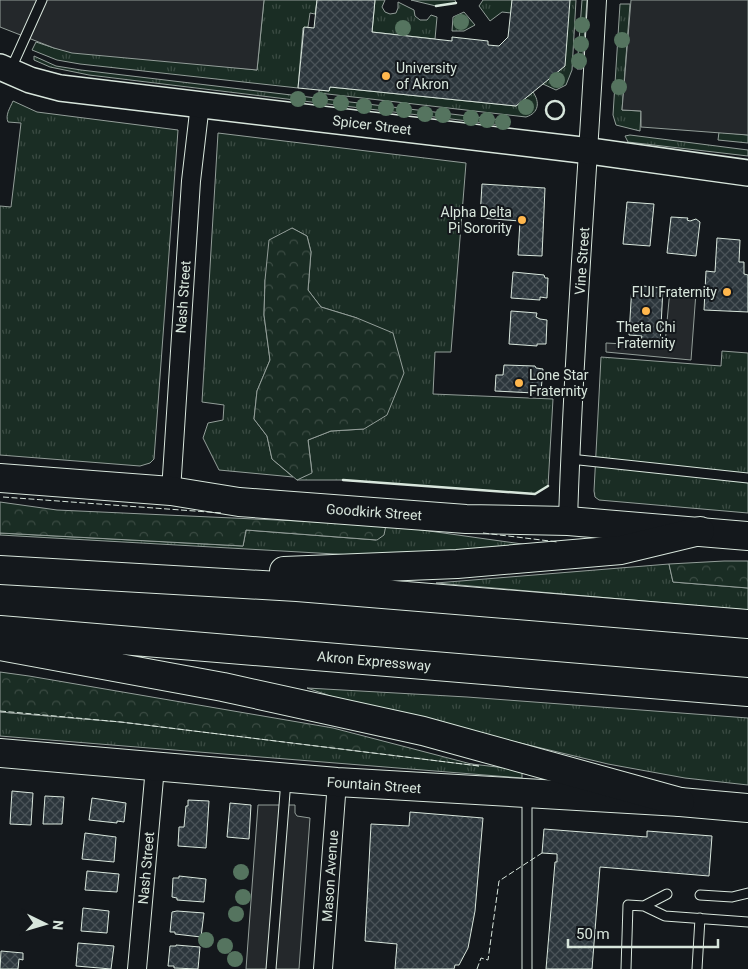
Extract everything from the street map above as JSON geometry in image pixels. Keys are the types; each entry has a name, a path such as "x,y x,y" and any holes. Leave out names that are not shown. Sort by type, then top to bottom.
{"main road":[{"name":"Goodkirk Street","path":"0,478 171,491 258,504 466,519 568,521 748,536"},
{"path":"0,565 250,572 457,564 621,550 700,531"},
{"path":"0,570 298,587 748,624"},
{"name":"Akron Expressway","path":"0,630 748,692"},
{"path":"0,646 223,687 423,731 680,802"},
{"name":"Fountain Street","path":"0,753 337,782 680,802 748,808"}],"street":[{"name":"Vine Street","path":"568,521 597,0"},
{"name":"Spicer Street","path":"5,69 30,80 60,88 590,151 748,173"},
{"name":"Nash Street","path":"171,491 191,181 200,104"},
{"name":"Nash Street","path":"137,969 155,767"},
{"name":"Mason Avenue","path":"323,969 337,782"}],"lane":[{"path":"5,69 42,0"},
{"path":"570,459 748,478"},
{"path":"271,969 286,777"},
{"path":"527,794 527,969"},
{"path":"700,896 732,897 748,893"},
{"path":"644,906 667,894"},
{"path":"626,969 628,905 644,906 665,916 748,922"},
{"path":"697,969 700,918"}],"green space":[{"path":"264,0 317,0 315,14 310,13 308,27 303,28 298,88 80,64 57,60 32,50 36,42 54,48 257,70"},
{"path":"375,0 385,0 382,7 385,12 390,14 396,13 398,2 414,10 415,16 420,20 427,20 431,15 437,17 435,39 372,32"},
{"path":"411,0 455,0 456,3 436,6"},
{"path":"483,0 512,0 511,13 502,12 490,21 479,6"},
{"path":"570,0 576,0 572,70 566,85 556,90 543,84"},
{"path":"582,0 587,0 582,69 577,69"},
{"path":"620,4 630,4 622,110 641,111 640,131 616,125 613,115"},
{"path":"464,12 475,25 464,31 452,31 453,17"},
{"path":"34,56 56,66 81,70 510,121 509,126 89,75 50,67 34,60"},
{"path":"330,87 516,106 533,92 537,100 537,107 534,113 526,117 319,93 319,90 329,91"},
{"path":"13,101 37,112 178,130 154,459 150,463 140,466 0,455 0,206 11,207 21,123 8,122 7,114"},
{"path":"719,132 748,135 748,143 718,140"},
{"path":"218,133 466,163 451,352 435,352 433,394 553,399 548,486 535,494 343,480 297,480 312,472 308,440 331,431 364,429 357,318 321,307 308,290 311,252 307,236 292,228 265,280 264,315 270,360 257,391 254,419 267,436 272,459 293,477 219,470 203,438 208,423 223,420 224,405 202,402"},
{"path":"630,135 748,150 748,156 628,142 625,136"},
{"path":"292,228 307,236 311,252 308,290 321,307 357,318 393,333 404,373 387,415 364,429 331,431 308,440 312,473 297,480 272,459 267,436 254,419 257,391 270,360 264,315 269,240"},
{"path":"722,351 748,353 748,513 599,500 595,497 601,357 721,366"},
{"path":"0,502 57,510 386,525 384,535 377,540 246,530 243,546 0,533"},
{"path":"386,525 558,549 388,557 0,535 0,533 243,546 246,530 376,540"},
{"path":"748,561 748,588 673,582 669,564"},
{"path":"669,564 673,582 748,588 748,610 436,583"},
{"path":"0,672 333,728 479,766 121,722 0,712"},
{"path":"307,688 467,697 748,718 748,785 685,778 608,764 348,702"},
{"path":"0,712 121,722 522,770 522,778 0,736"}],"shaded area":[{"path":"0,0 264,0 257,70 72,53 0,27"},
{"path":"631,0 748,0 748,135 641,127 641,111 622,110"},
{"path":"670,289 696,292 691,360 606,352 606,343 662,346 665,344"},
{"path":"258,805 295,805 297,816 310,818 299,969 246,969"}],"building":[{"path":"317,0 375,0 372,32 452,41 452,37 488,41 488,45 499,46 508,37 512,0 570,0 565,66 516,106 330,87 329,91 298,88 304,27 314,28"},
{"name":"Alpha Delta Pi Sorority","path":"482,184 545,188 542,256 518,255 520,221 480,218"},
{"path":"627,202 654,204 650,246 623,244"},
{"path":"671,217 688,218 687,220 690,221 696,219 700,222 696,256 667,253"},
{"name":"FIJI Fraternity","path":"717,238 740,240 739,262 744,262 744,274 748,275 748,312 704,310 706,271 715,272"},
{"path":"513,272 544,275 545,278 548,278 547,298 540,297 540,300 511,298"},
{"name":"Theta Chi Fraternity","path":"632,285 663,288 660,345 640,344 642,336 629,335"},
{"path":"511,311 537,313 536,317 547,320 546,344 537,344 537,346 509,344"},
{"name":"Lone Star Fraternity","path":"504,365 535,366 536,368 543,369 541,391 535,391 534,393 495,391 496,375 503,375"},
{"path":"12,791 33,793 31,825 10,824"},
{"path":"45,796 64,797 62,824 43,824"},
{"path":"92,798 126,803 124,822 89,820"},
{"path":"188,800 209,801 206,848 178,846 179,827 184,827"},
{"path":"230,803 251,805 249,839 227,837"},
{"path":"410,812 483,818 475,911 468,948 459,965 455,965 454,969 395,969 397,944 365,941 371,824 409,826"},
{"path":"544,829 647,837 647,831 712,836 709,876 600,867 592,969 546,969 557,854 542,853"},
{"path":"85,833 116,837 114,862 82,859"},
{"path":"87,871 119,874 117,892 85,890"},
{"path":"179,876 206,879 204,902 177,900 177,898 172,897 173,878 179,878"},
{"path":"83,908 109,911 107,933 81,931"},
{"path":"172,912 204,913 201,937 170,932"},
{"path":"78,943 114,946 111,969 76,966"},
{"path":"170,946 200,947 198,969 168,966"},
{"path":"1,951 23,953 23,960 19,959 18,969 0,969"}],"fence":[{"path":"3,497 222,513"},
{"path":"483,533 558,542"},
{"path":"0,711 121,722 479,766"},
{"path":"477,969 481,958 488,960 499,881 542,853"}],"wall":[{"path":"436,6 456,3"},
{"path":"555,101 561,104 564,110 561,116 555,119 549,116 546,110 549,104 555,101"},
{"path":"343,480 535,494 548,486"}],"place":[{"name":"University of Akron","path":"386,76"},
{"name":"Alpha Delta Pi Sorority","path":"522,220"},
{"name":"FIJI Fraternity","path":"727,292"},
{"name":"Theta Chi Fraternity","path":"646,311"},
{"name":"Lone Star Fraternity","path":"519,383"}]}
